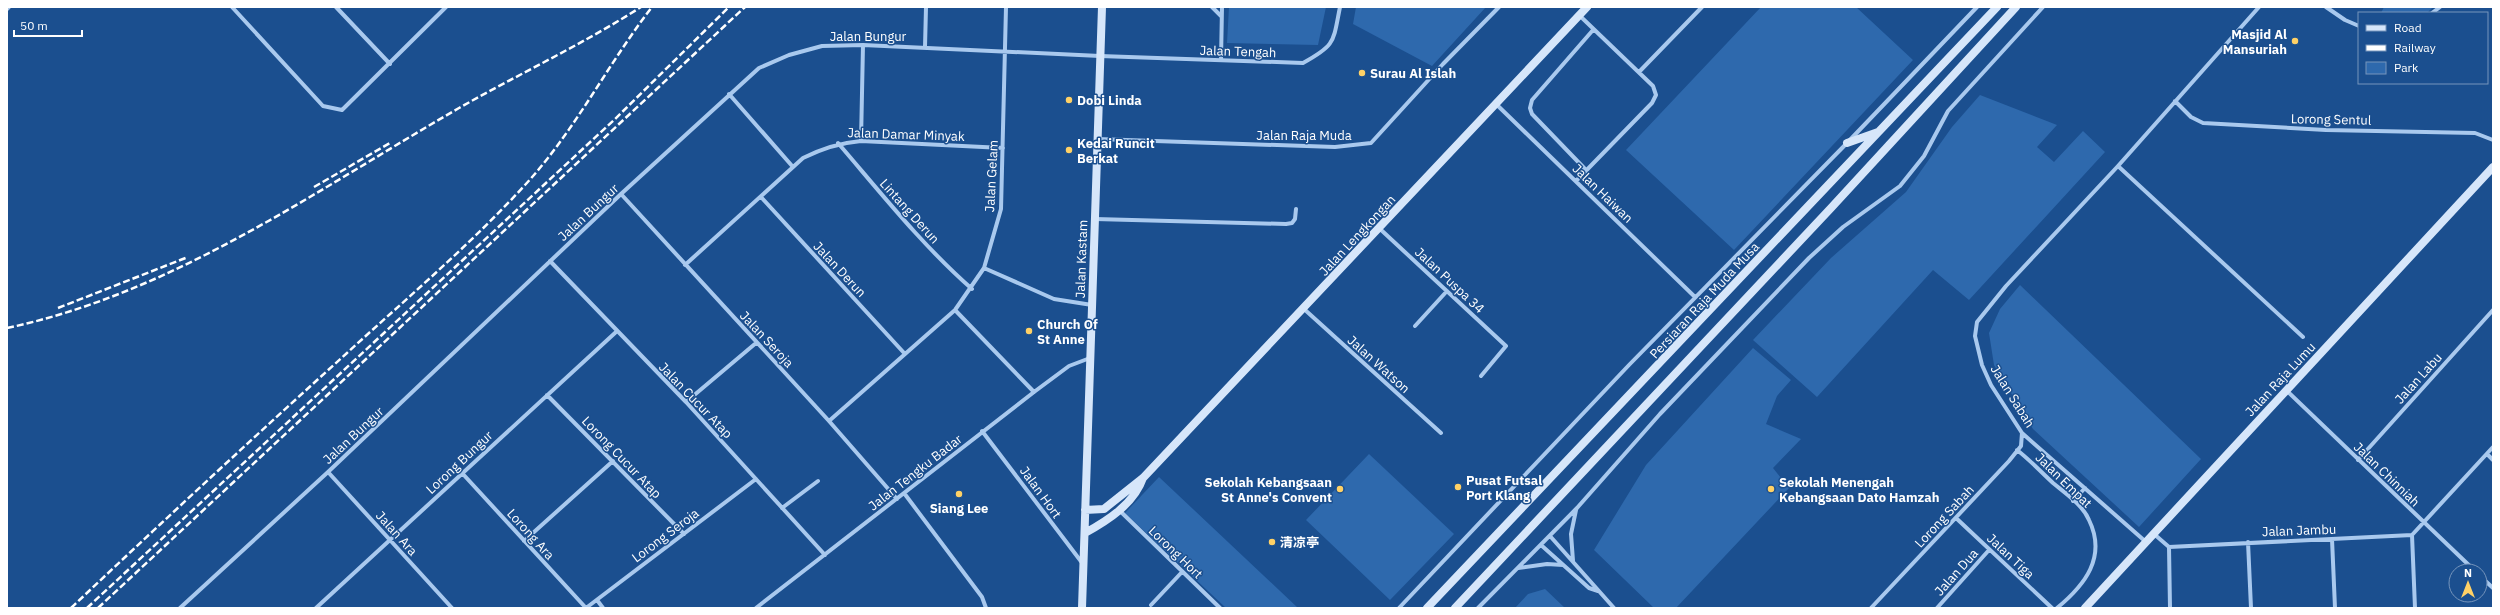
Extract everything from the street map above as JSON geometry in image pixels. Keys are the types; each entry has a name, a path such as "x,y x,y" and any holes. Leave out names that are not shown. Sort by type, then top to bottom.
{"street":[{"path":"232,7 323,106 342,110 446,7"},
{"path":"336,7 390,64"},
{"path":"438,7 442,11"},
{"path":"925,47 926,7"},
{"name":"Jalan Gelam","path":"830,421 955,310 972,289 984,268 1001,209 1006,7"},
{"name":"Jalan Kastam","path":"1082,608 1102,7"},
{"path":"1212,7 1221,16"},
{"path":"1221,60 1222,7"},
{"name":"Jalan Tengah","path":"1100,56 1303,63 1320,53 1334,41 1340,7"},
{"name":"Jalan Raja Muda","path":"1097,139 1336,147 1371,143 1443,64 1499,7"},
{"name":"Jalan Lengkongan","path":"1085,510 1104,509 1143,478 1304,309 1587,7"},
{"path":"1640,72 1702,7"},
{"path":"1399,608 1695,297 1847,144 1977,7"},
{"name":"Persiaran Raja Muda Musa","path":"1427,608 1997,7"},
{"path":"1455,608 1831,208 2016,7"},
{"path":"1478,608 1577,508 1660,414 1808,258 1843,228 1900,186 1924,156 1948,111 2043,7"},
{"name":"Jalan Sabah","path":"2146,542 2022,433 1991,385 1982,365 1975,336 1977,322 2006,286 2118,166 2259,7"},
{"path":"2326,7 2345,20 2358,26"},
{"path":"1576,181 1585,169 1652,103 1656,95 1653,86 1640,72 1593,30 1579,15"},
{"path":"1585,169 1532,114 1530,108 1532,100 1593,30"},
{"path":"861,141 863,45"},
{"name":"Jalan Bungur","path":"180,608 328,472 621,194 759,68 790,55 822,46 863,45 925,47 1100,56"},
{"path":"729,94 793,167"},
{"name":"Lorong Sentul","path":"2176,101 2191,117 2203,123 2326,130 2475,133 2493,140"},
{"name":"Jalan Haiwan","path":"1496,104 1695,297"},
{"path":"1847,144 1880,131"},
{"name":"Jalan Damar Minyak","path":"685,265 803,158 838,143 861,141 1003,148"},
{"name":"Lintang Derun","path":"838,143 949,269 972,289"},
{"path":"2118,166 2302,337"},
{"name":"Jalan Raja Lumu","path":"2085,608 2493,167"},
{"name":"Jalan Seroja","path":"621,194 756,343 830,421 897,499"},
{"name":"Jalan Derun","path":"761,197 905,354"},
{"path":"1095,219 1286,224 1292,223 1295,219 1296,209"},
{"name":"Jalan Puspa 34","path":"1379,228 1506,346 1481,376"},
{"name":"Jalan Cucur Atap","path":"550,261 616,332 686,402 825,555"},
{"path":"984,268 1054,299 1092,305"},
{"path":"1415,326 1447,291"},
{"name":"Jalan Watson","path":"1304,309 1441,433"},
{"path":"955,310 1034,392"},
{"name":"Jalan Labu","path":"2358,460 2493,310"},
{"name":"Lorong Bungur","path":"316,608 616,332"},
{"path":"686,402 756,343"},
{"name":"Jalan Tengku Badar","path":"756,608 1034,392 1069,366 1090,358"},
{"name":"Jalan Chinniah","path":"2286,390 2467,563"},
{"name":"Lorong Cucur Atap","path":"547,395 684,534"},
{"name":"Jalan Hort","path":"982,431 1084,565"},
{"name":"Lorong Sabah","path":"1871,608 1956,518 2021,446 2022,433"},
{"path":"2415,608 2412,535 2493,447"},
{"name":"Jalan Empat","path":"2017,450 2073,501 2089,519 2097,546 2096,558 2085,581 2057,608"},
{"path":"2487,454 2493,460"},
{"path":"524,541 612,461"},
{"name":"Jalan Ara","path":"328,472 452,608"},
{"name":"Lorong Ara","path":"462,473 586,608"},
{"name":"Jalan Lengkongan","path":"1084,533 1111,519 1140,487 1143,478"},
{"name":"Lorong Seroja","path":"586,608 756,479"},
{"path":"782,508 818,481"},
{"path":"2073,501 2085,488"},
{"path":"904,493 982,597 986,608"},
{"path":"1573,561 1571,534 1577,508"},
{"name":"Lorong Hort","path":"1119,510 1220,608"},
{"name":"Jalan Tiga","path":"1956,518 2052,608"},
{"path":"2154,534 2169,547 2170,608"},
{"name":"Jalan Jambu","path":"2169,547 2412,535"},
{"path":"1550,536 1594,583 1598,591 1614,608"},
{"path":"2332,539 2336,608"},
{"path":"2248,542 2251,608"},
{"path":"1541,545 1589,588 1598,591"},
{"name":"Jalan Dua","path":"1937,608 1989,550"},
{"path":"1517,568 1547,564 1563,565"},
{"path":"1151,605 1182,572"},
{"path":"597,600 603,608"}],"green space":[{"path":"1229,7 1326,7 1318,45 1227,43"},
{"path":"1356,7 1486,7 1432,66 1353,24"},
{"path":"1761,7 1856,7 1913,60 1734,250 1626,150"},
{"path":"2384,7 2433,7 2428,12 2382,12"},
{"path":"1980,95 2057,125 2037,147 2054,162 2083,131 2105,152 1969,300 1933,270 1817,397 1753,340 1831,258 1906,192 1952,127"},
{"path":"2020,285 2201,459 2139,527 2033,429 1994,365 1989,333 2000,309"},
{"path":"1753,348 1791,380 1777,396 1766,424 1801,439 1773,468 1789,488 1676,608 1654,608 1594,550 1646,465"},
{"path":"1369,454 1454,534 1390,600 1306,520"},
{"path":"1159,477 1298,608 1226,608 1125,513"},
{"path":"1545,589 1565,608 1515,608 1528,594"}],"railway":[{"path":"7,328 68,312 127,291 185,265 296,205 459,108 597,34 641,7"},
{"path":"71,608 243,448 438,271 504,207 525,185 560,143 620,52 652,7"},
{"path":"87,608 614,120 729,7"},
{"path":"98,608 745,7"},
{"path":"314,187 390,143"},
{"path":"58,308 188,257"}],"place":[{"name":"Masjid Al Mansuriah","path":"2295,41"},
{"name":"Surau Al Islah","path":"1362,73"},
{"name":"Dobi Linda","path":"1069,100"},
{"name":"Kedai Runcit Berkat","path":"1069,150"},
{"name":"Church Of St Anne","path":"1029,331"},
{"name":"Pusat Futsal Port Klang","path":"1458,487"},
{"name":"Sekolah Kebangsaan St Anne's Convent","path":"1340,489"},
{"name":"Sekolah Menengah Kebangsaan Dato Hamzah","path":"1771,489"},
{"name":"Siang Lee","path":"959,494"},
{"name":"清凉亭","path":"1272,542"}]}
